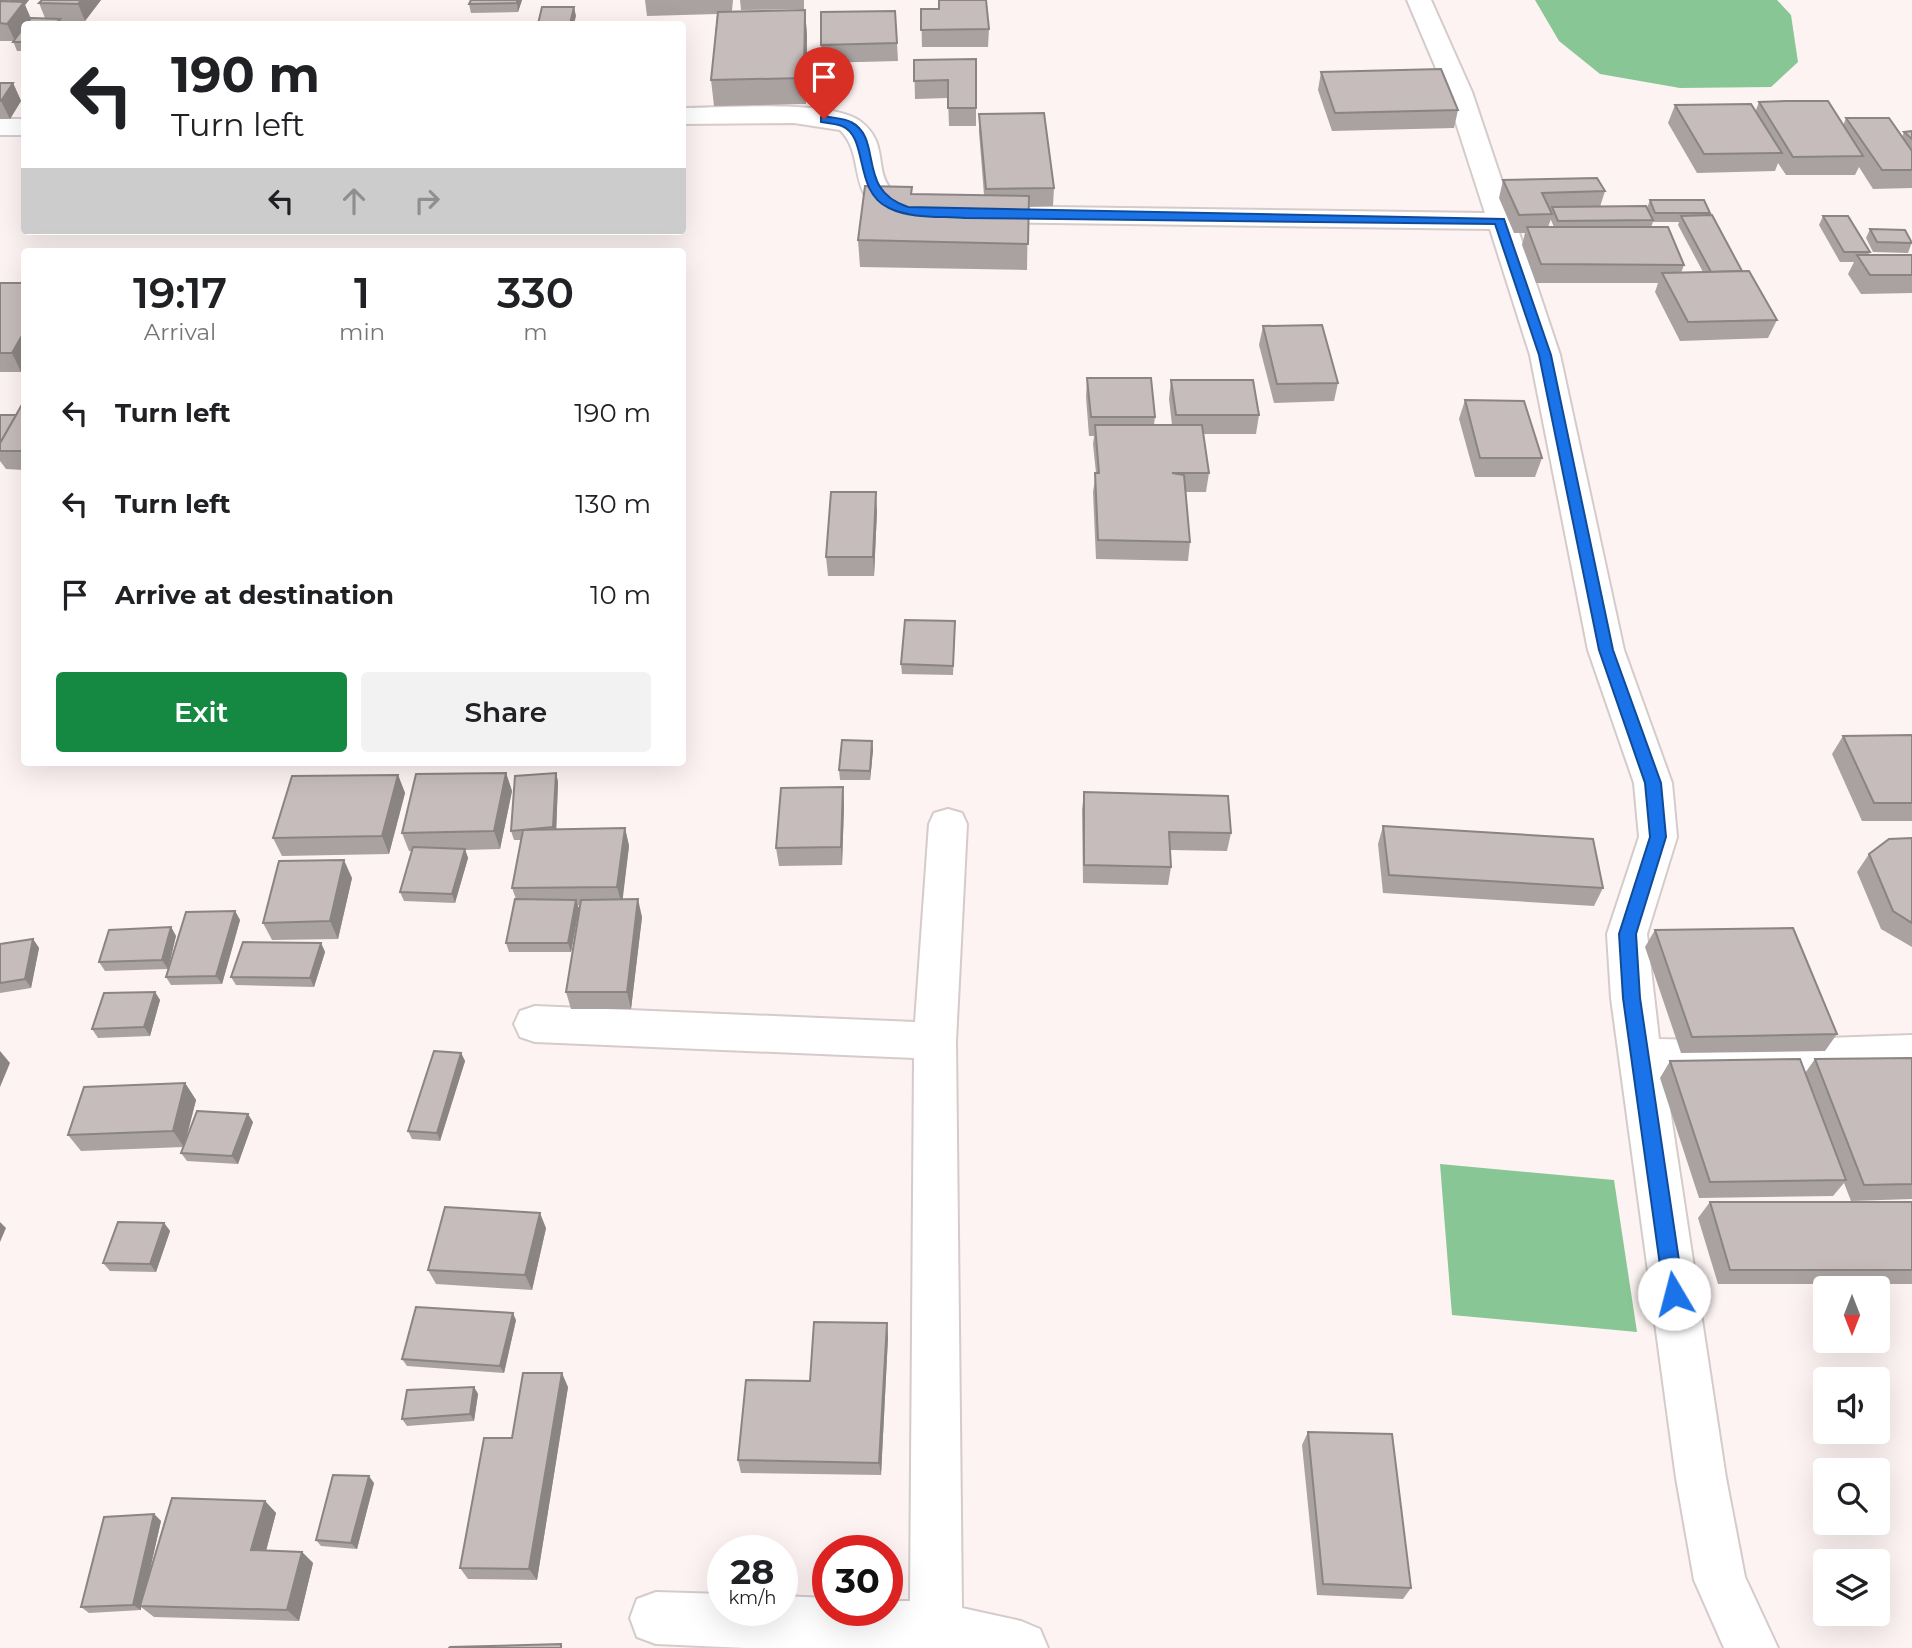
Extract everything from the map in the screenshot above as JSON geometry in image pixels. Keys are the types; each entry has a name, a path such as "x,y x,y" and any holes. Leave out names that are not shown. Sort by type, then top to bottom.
{"street":[{"path":"1419,0 1459,92 1545,355 1606,650 1653,783 1658,837 1627,934 1640,1057 1708,1516 1720,1580 1751,1648"},
{"path":"686,116 780,116 848,124 859,134 873,190 891,205 907,211 945,214 1500,221"},
{"path":"0,127 21,127"},
{"path":"936,1629 935,1041 948,824"},
{"path":"535,1024 935,1041"},
{"path":"1640,1057 1752,1059 1912,1053"},
{"path":"656,1618 936,1629 1021,1648"}],"shaded area":[{"path":"1535,0 1777,0 1791,15 1798,62 1771,87 1680,88 1600,74 1559,41"},
{"path":"1440,1164 1614,1180 1637,1332 1452,1315"}],"building":[{"path":"42,0 81,0 78,4 39,3"},
{"path":"471,0 517,0 517,3 469,4"},
{"path":"939,0 986,0 989,29 921,30 921,9 939,9"},
{"path":"0,1 24,2 7,24 0,23"},
{"path":"542,7 574,7 571,21 539,21"},
{"path":"805,10 804,78 711,80 718,12"},
{"path":"895,11 897,43 821,45 821,12"},
{"path":"31,18 60,19 58,21 28,21"},
{"path":"21,31 21,42 13,42"},
{"path":"976,59 976,108 948,108 948,80 914,81 914,60"},
{"path":"1441,69 1458,110 1335,113 1321,72"},
{"path":"0,83 13,83 1,101 0,101"},
{"path":"1828,101 1863,156 1793,157 1759,102"},
{"path":"1751,104 1782,153 1704,154 1675,105"},
{"path":"1044,113 1054,188 986,189 979,114"},
{"path":"1846,118 1889,118 1912,151 1912,170 1882,170"},
{"path":"1912,131 1912,139 1904,132"},
{"path":"1597,178 1605,191 1542,193 1552,214 1519,215 1503,180"},
{"path":"865,186 912,187 911,194 1029,196 1028,244 858,240"},
{"path":"1650,200 1704,200 1710,213 1655,213"},
{"path":"1646,206 1653,220 1558,221 1552,207"},
{"path":"1712,215 1742,271 1711,272 1681,216"},
{"path":"1823,216 1848,216 1870,252 1844,252"},
{"path":"1527,227 1668,227 1684,265 1541,264"},
{"path":"1870,229 1905,230 1912,243 1877,242"},
{"path":"1857,255 1912,255 1912,275 1870,275"},
{"path":"1749,271 1777,320 1688,322 1662,273"},
{"path":"0,283 21,283 21,337 12,353 0,353"},
{"path":"1322,325 1338,383 1277,384 1263,326"},
{"path":"1087,378 1151,378 1155,417 1091,417"},
{"path":"1171,380 1253,380 1259,415 1176,415"},
{"path":"1465,400 1524,401 1542,458 1480,458"},
{"path":"21,406 21,451 0,451 0,443"},
{"path":"0,415 16,415 0,443"},
{"path":"1095,425 1202,425 1209,473 1172,473 1184,475 1190,542 1098,540 1095,473 1099,473"},
{"path":"831,492 876,492 873,557 826,557"},
{"path":"905,620 955,621 953,666 901,664"},
{"path":"1912,735 1912,803 1874,803 1843,736"},
{"path":"842,740 872,741 870,771 839,770"},
{"path":"506,773 494,831 402,833 416,774"},
{"path":"556,773 553,827 511,831 515,776"},
{"path":"398,775 382,836 273,838 292,776"},
{"path":"843,787 841,847 776,848 781,788"},
{"path":"1084,792 1228,796 1231,833 1169,832 1171,867 1084,865"},
{"path":"1383,826 1593,839 1603,888 1389,875"},
{"path":"625,828 617,887 512,888 523,830"},
{"path":"1912,838 1912,923 1893,911 1869,854 1889,839"},
{"path":"413,847 465,849 452,894 400,892"},
{"path":"344,860 330,921 263,923 279,861"},
{"path":"515,899 576,900 568,943 506,943"},
{"path":"638,899 627,992 566,992 581,900"},
{"path":"235,911 216,976 166,977 186,912"},
{"path":"171,927 162,960 99,962 109,930"},
{"path":"1793,928 1837,1034 1692,1037 1655,930"},
{"path":"33,939 25,979 0,983 0,944"},
{"path":"243,942 321,943 310,978 231,977"},
{"path":"155,992 144,1027 92,1029 104,993"},
{"path":"434,1051 461,1053 437,1133 408,1131"},
{"path":"1912,1058 1912,1184 1864,1185 1815,1059"},
{"path":"1800,1059 1846,1180 1710,1182 1670,1061"},
{"path":"185,1083 173,1131 68,1135 84,1087"},
{"path":"197,1111 248,1114 232,1156 181,1153"},
{"path":"1710,1202 1912,1202 1912,1270 1730,1270"},
{"path":"445,1207 540,1213 525,1275 428,1270"},
{"path":"118,1222 164,1223 150,1264 103,1263"},
{"path":"416,1307 513,1313 500,1366 402,1359"},
{"path":"814,1322 887,1323 879,1463 738,1460 746,1380 810,1381"},
{"path":"523,1373 562,1373 529,1569 460,1568 484,1438 512,1438"},
{"path":"474,1387 470,1414 402,1419 407,1390"},
{"path":"1308,1432 1392,1434 1411,1588 1323,1584"},
{"path":"333,1475 369,1476 351,1543 316,1540"},
{"path":"172,1498 265,1501 251,1550 302,1552 287,1610 140,1606"},
{"path":"154,1514 133,1605 81,1607 104,1517"},
{"path":"561,1644 561,1648 449,1648 450,1647"}],"route":[{"path":"824,119 848,124 859,134 873,190 891,205 907,211 938,214 1500,221 1545,355 1606,650 1653,783 1658,837 1627,934 1632,998 1674,1294"}]}
